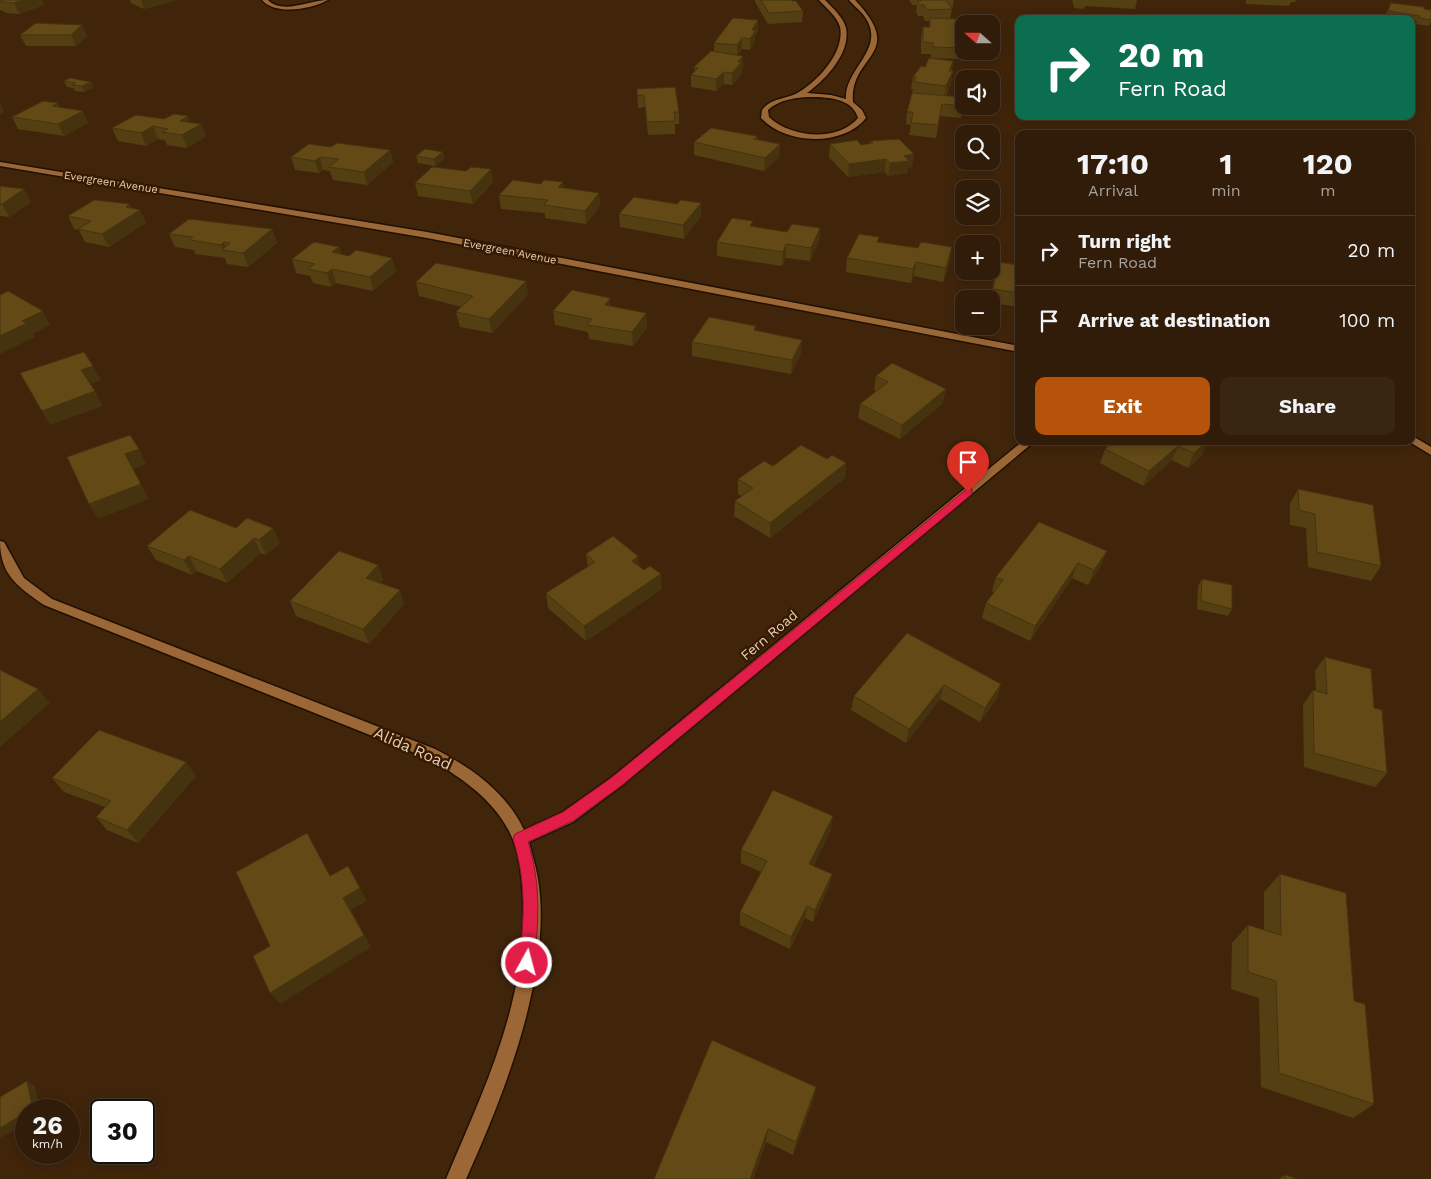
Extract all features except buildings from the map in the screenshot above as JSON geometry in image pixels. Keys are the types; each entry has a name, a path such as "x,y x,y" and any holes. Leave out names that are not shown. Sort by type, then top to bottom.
{"street":[{"path":"265,0 268,4 286,7 325,0"},
{"path":"798,96 816,83 832,63 842,43 842,24 822,0"},
{"path":"850,103 849,88 869,58 875,40 874,29 869,18 852,0"},
{"path":"798,96 822,96 850,103 860,111 861,121 849,130 835,134 808,135 791,133 777,128 767,121 764,114 768,107 776,101 798,96"},
{"name":"Evergreen Avenue","path":"0,164 418,233 1015,348"},
{"path":"1415,441 1431,452"},
{"name":"Fern Road","path":"520,839 568,817 616,782 1025,445"},
{"name":"Alida Road","path":"0,545 19,581 48,602 408,744 455,766 476,780 493,797 520,839 528,863 532,914 525,980 507,1059 475,1140 456,1179"}],"route":[{"path":"527,963 532,914 531,886 528,863 520,839 568,817 616,782 968,492"}]}
